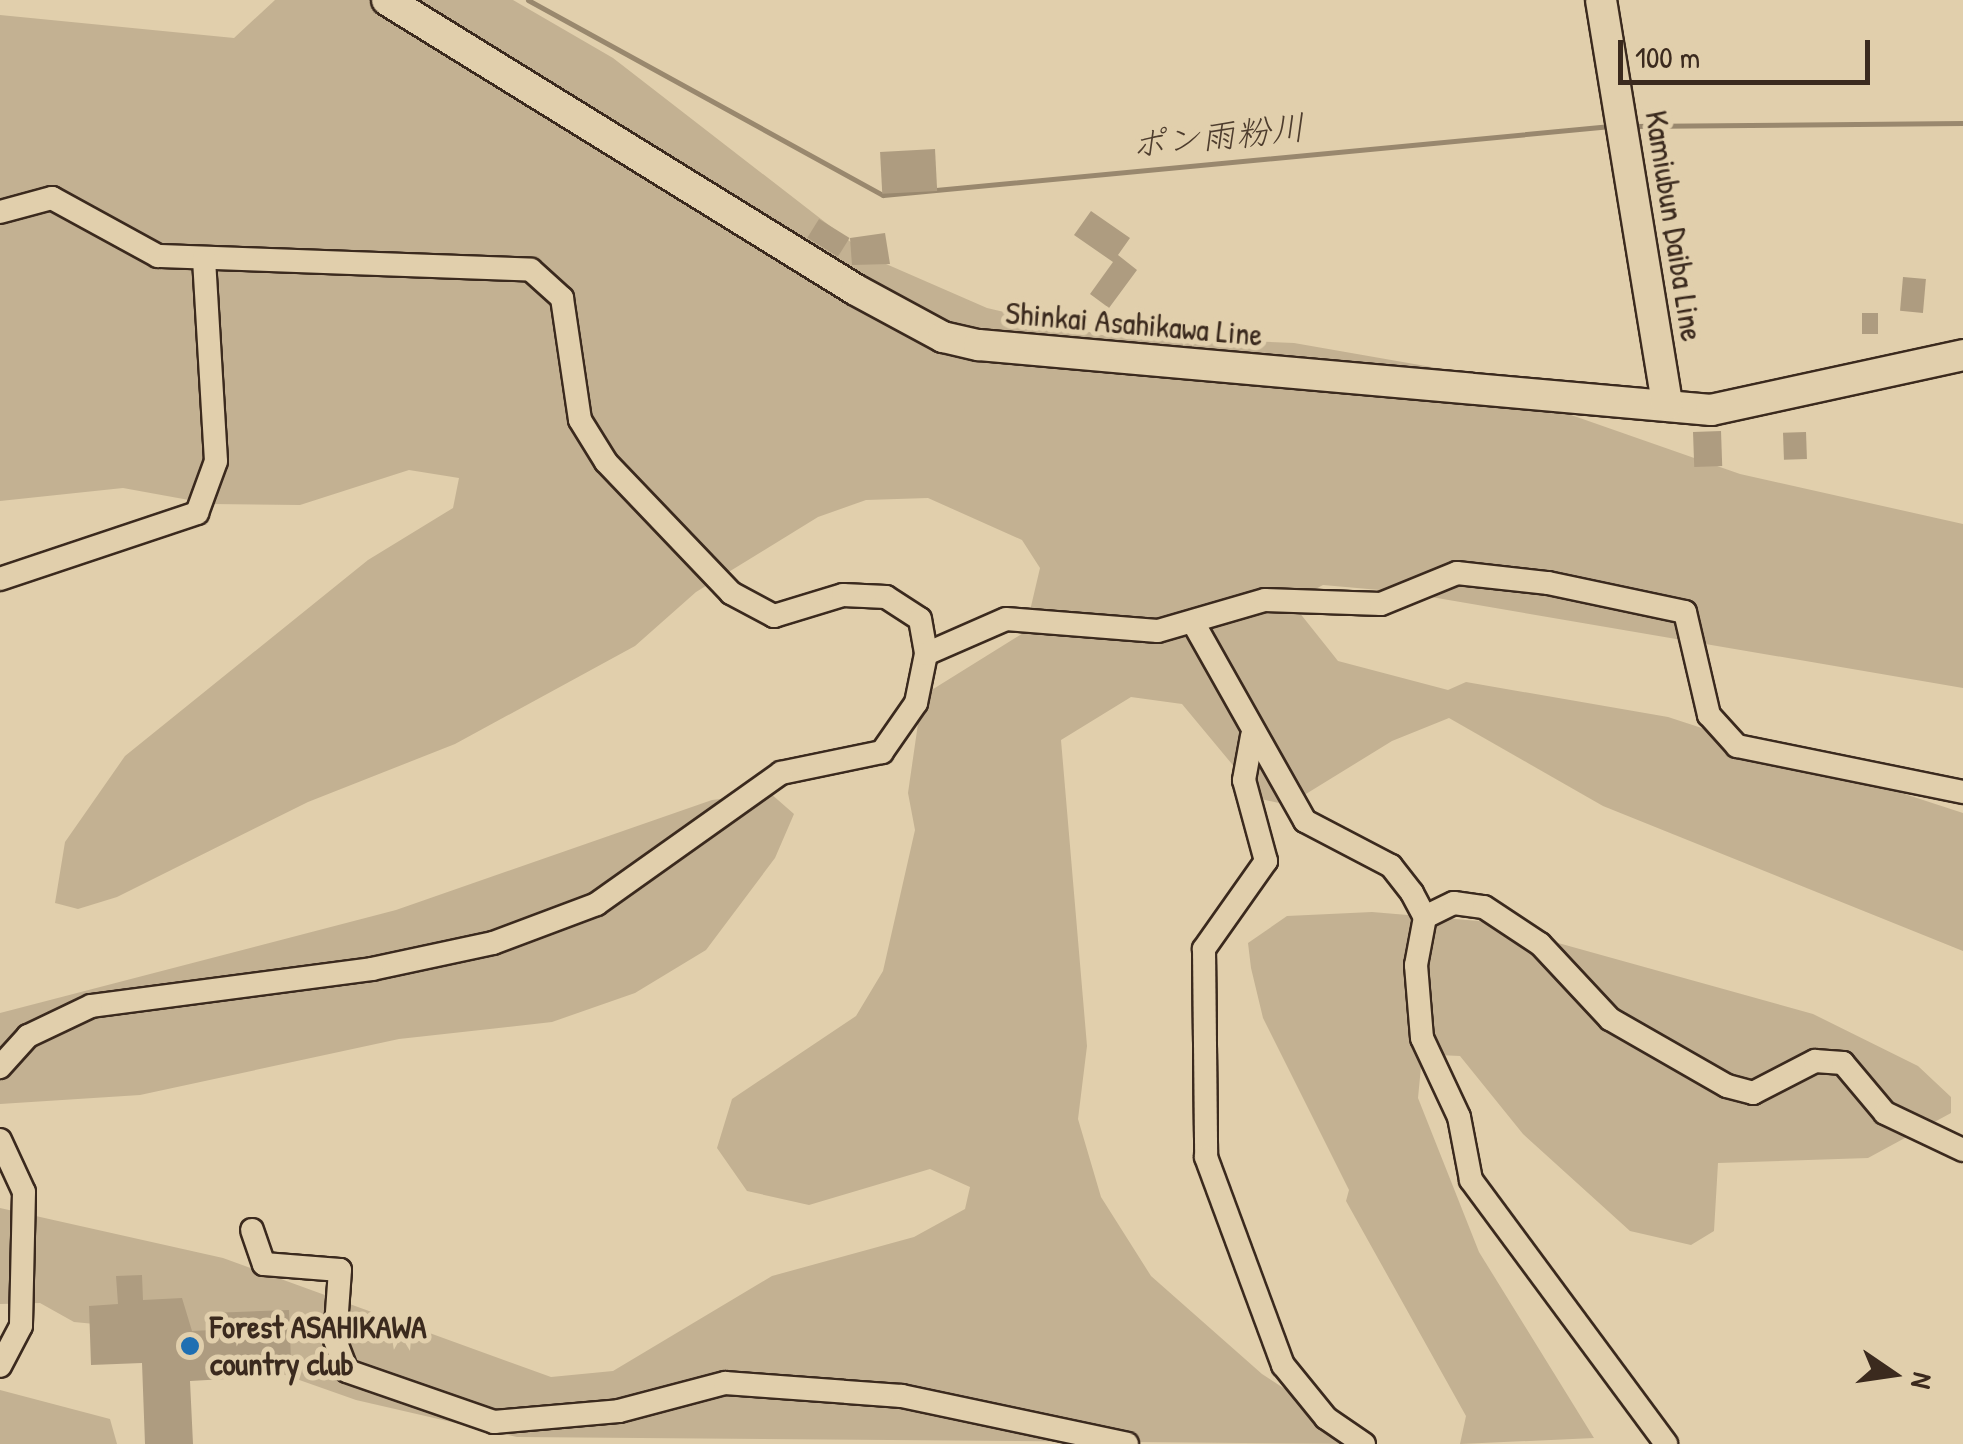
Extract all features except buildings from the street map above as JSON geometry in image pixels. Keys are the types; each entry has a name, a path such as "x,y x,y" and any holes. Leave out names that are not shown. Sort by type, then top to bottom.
{"main road":[{"name":"Shinkai Asahikawa Line","path":"387,0 943,337 1711,410 1963,354"},
{"name":"Kamiubun Daiba Line","path":"1602,0 1667,405"}],"lane":[{"path":"0,212 52,198 143,252 376,268 532,270 562,298 574,402 606,462 739,596 774,616 843,595 886,597 920,619 926,654 916,703 882,752 781,772 597,904 506,939 372,969 91,1006 38,1029 0,1067"},
{"path":"0,579 177,526 207,498 216,461 204,258"},
{"path":"926,654 1006,619 1134,632 1194,624 1265,600 1381,604 1457,572 1669,607 1694,623 1709,715 1737,746 1963,792"},
{"path":"1194,624 1252,736 1305,821 1391,866 1425,917 1416,965 1422,1038 1459,1118 1471,1180 1666,1444"},
{"path":"1252,736 1244,780 1266,860 1204,948 1206,1157 1283,1365 1326,1418 1364,1444"},
{"path":"1425,917 1454,904 1484,907 1540,944 1610,1019 1726,1086 1753,1093 1826,1059 1843,1064 1885,1113 1963,1150"},
{"path":"0,1140 24,1192 21,1326 0,1366"},
{"path":"252,1230 264,1264 340,1270 335,1340 347,1370 494,1422 561,1420 725,1384 902,1396 1127,1444"}],"shaded area":[{"path":"275,0 513,0 613,58 870,257 987,308 1102,335 1294,343 1437,368 1740,474 1963,524 1963,688 1402,592 1323,585 1291,602 1338,661 1448,690 1466,682 1668,717 1963,813 1963,951 1603,806 1449,718 1392,741 1288,805 1261,799 1182,704 1131,697 1061,740 1087,1046 1078,1119 1101,1197 1151,1276 1262,1374 1370,1444 517,1437 356,1400 157,1330 74,1322 40,1303 0,1304 0,1208 223,1258 551,1377 613,1371 772,1276 914,1237 965,1209 970,1187 930,1169 809,1205 747,1191 717,1148 732,1099 856,1016 883,971 915,830 908,793 922,696 1025,632 1040,568 1022,540 928,498 866,500 818,517 696,592 635,646 455,744 308,802 117,897 78,909 55,903 65,842 125,756 368,560 453,508 459,478 409,470 300,505 211,504 123,488 0,501 0,15 234,38"},
{"path":"770,793 794,814 775,858 706,950 635,993 552,1022 399,1039 140,1095 0,1104 0,1013 396,910 712,800"},
{"path":"1372,912 1479,921 1813,1014 1918,1066 1951,1097 1951,1113 1868,1158 1718,1163 1714,1231 1691,1245 1630,1231 1523,1134 1460,1056 1438,1055 1421,1067 1418,1098 1479,1252 1594,1438 1460,1444 1466,1416 1346,1201 1349,1190 1263,1018 1251,968 1248,943 1287,916"},
{"path":"0,1390 110,1419 117,1444 0,1444"}],"waterway":[{"name":"ポン雨粉川","path":"528,0 883,195 1611,126"},
{"name":"ポン雨粉川","path":"1632,126 1963,123"}],"place":[{"name":"Forest ASAHIKAWA country club","path":"190,1346"}]}
